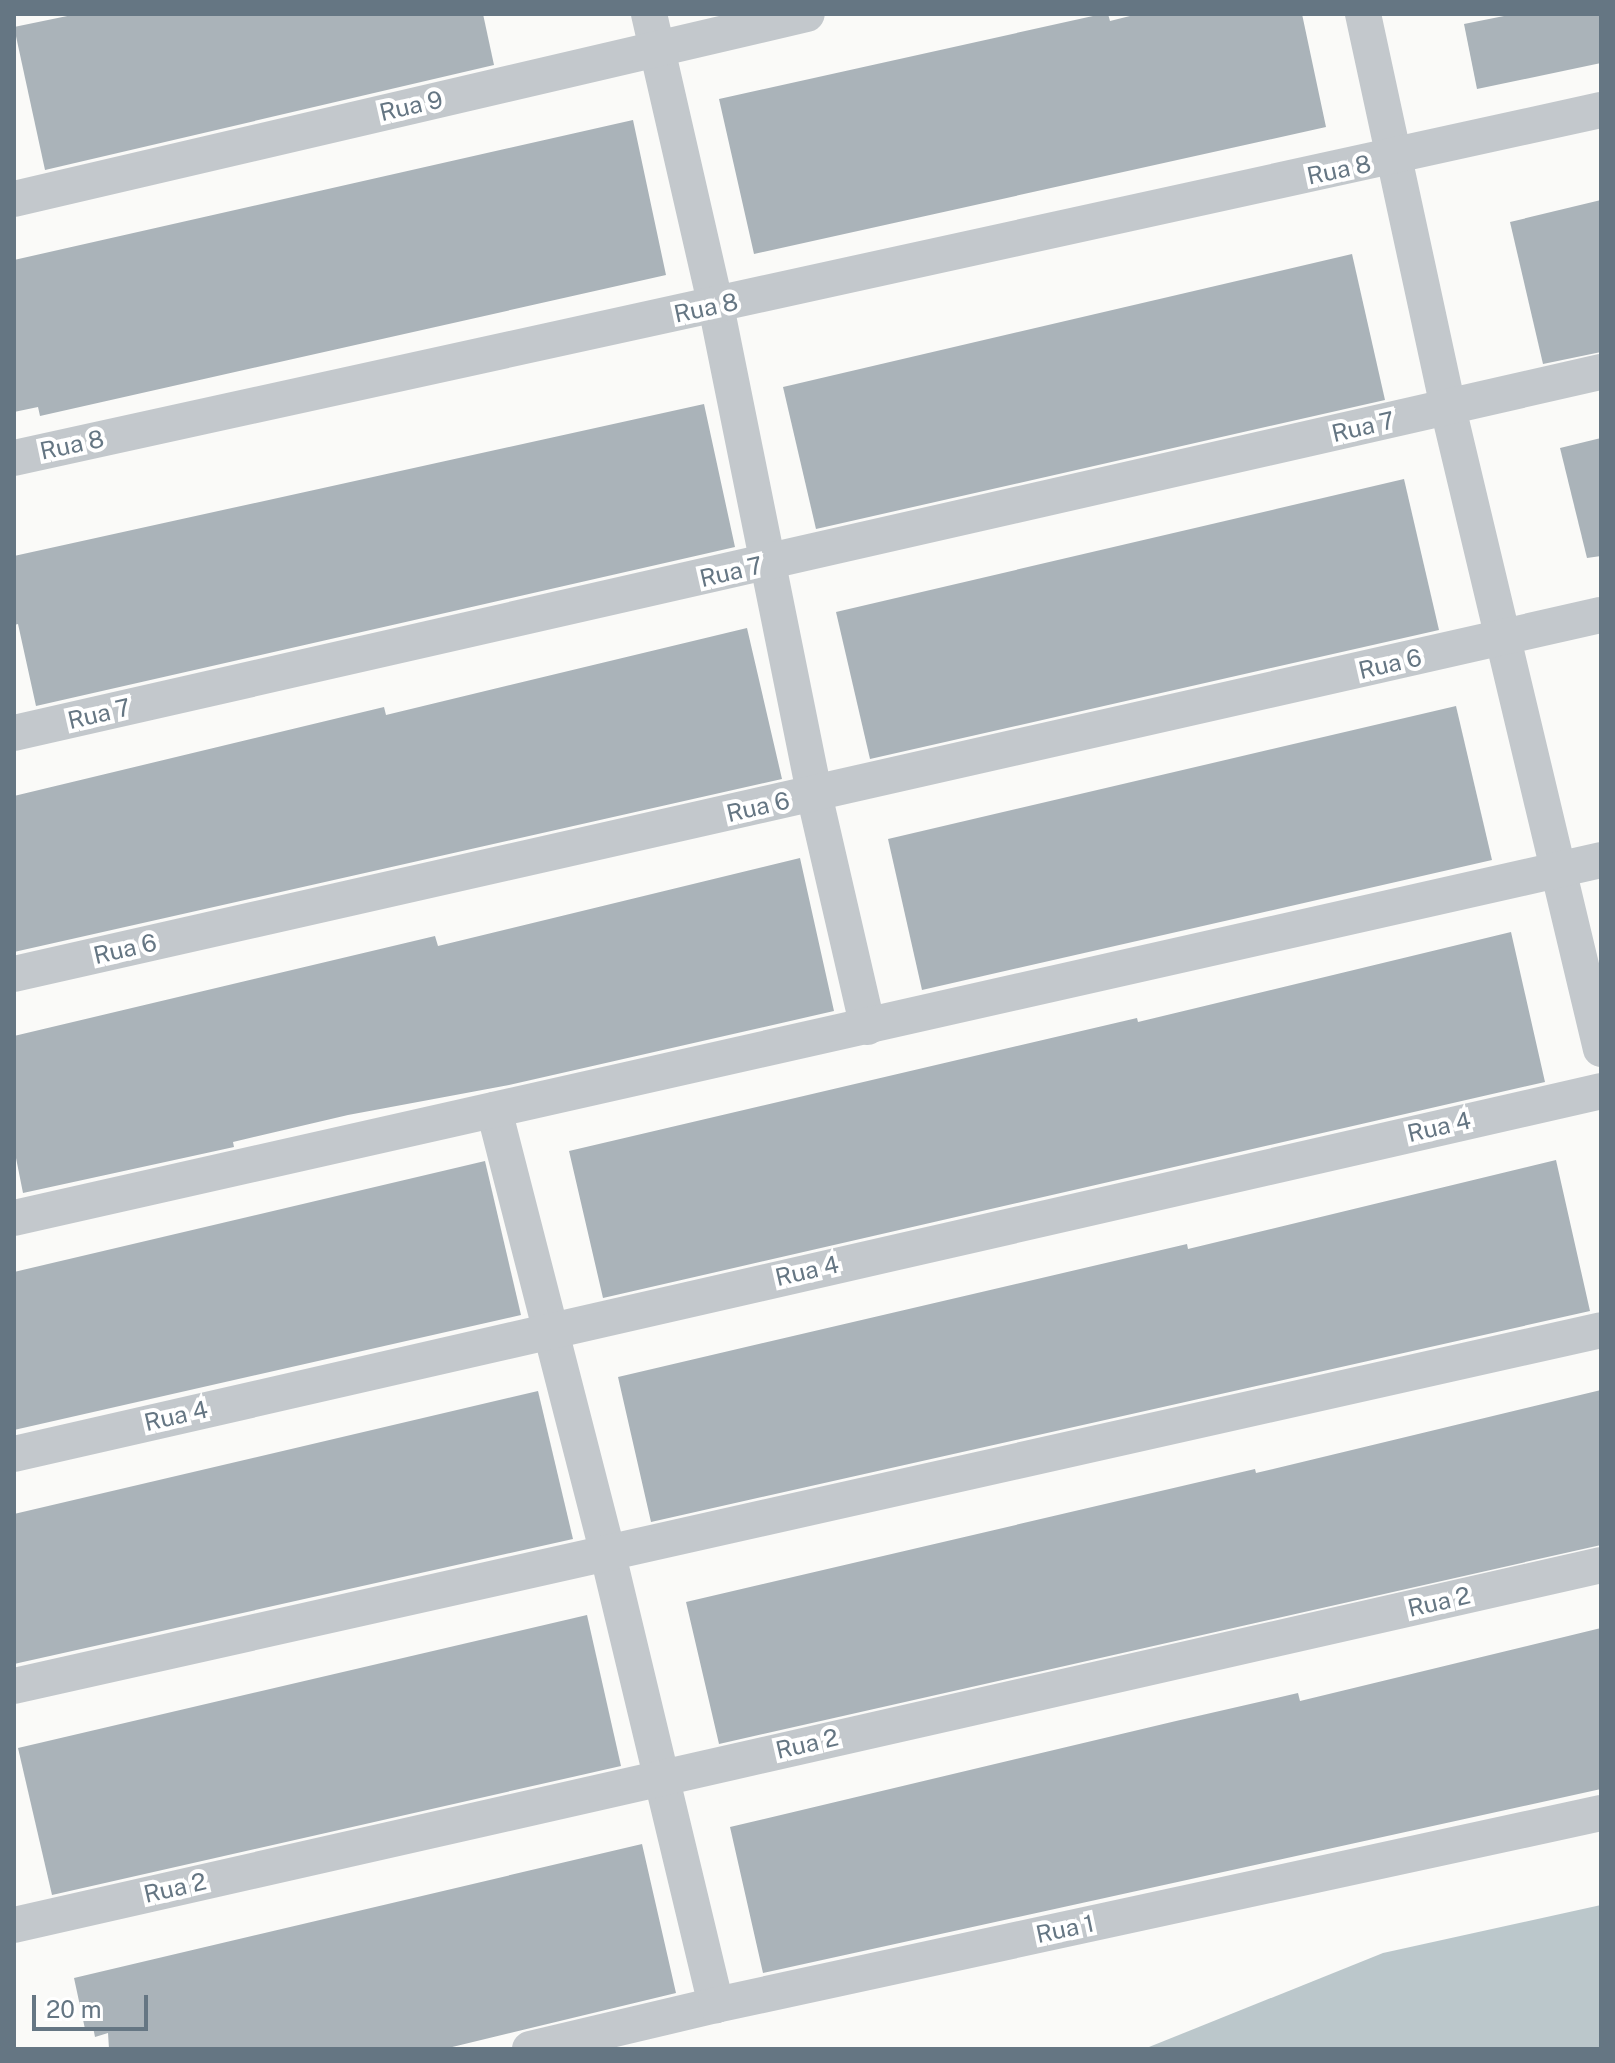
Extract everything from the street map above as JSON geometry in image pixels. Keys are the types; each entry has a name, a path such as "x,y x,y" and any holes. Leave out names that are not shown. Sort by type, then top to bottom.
{"street":[{"path":"649,14 716,306 765,564 868,1027"},
{"name":"Rua 9","path":"14,199 807,14"},
{"path":"1363,14 1501,639 1601,1049"},
{"name":"Rua 8","path":"14,458 1397,158 1601,110"},
{"name":"Rua 7","path":"14,733 1601,372"},
{"name":"Rua 6","path":"14,974 1601,615"},
{"path":"14,1218 1601,860"},
{"name":"Rua 4","path":"14,1454 549,1329 1601,1091"},
{"path":"494,1110 608,1555 716,2005"},
{"path":"14,1686 1601,1330"},
{"name":"Rua 2","path":"14,1925 1601,1565"},
{"name":"Rua 1","path":"530,2049 716,2005 1601,1813"}],"shaded area":[{"path":"1601,1905 1601,2049 1144,2049 1383,1953"}],"building":[{"path":"77,14 483,14 494,65 45,170 14,27"},
{"path":"1108,14 1110,21 1138,14 1302,14 1326,127 754,254 719,99"},
{"path":"1514,14 1601,14 1601,63 1477,89 1464,24"},
{"path":"633,120 666,275 40,416 38,407 14,412 14,260"},
{"path":"1601,200 1601,352 1543,364 1510,222"},
{"path":"1352,254 1385,400 816,529 783,387"},
{"path":"704,404 735,547 36,706 18,624 14,625 14,556"},
{"path":"1601,438 1601,556 1587,558 1560,448"},
{"path":"1404,479 1439,630 870,759 836,612"},
{"path":"747,628 782,779 14,952 14,796 384,707 386,715"},
{"path":"1456,706 1492,860 922,990 888,839"},
{"path":"800,858 834,1011 509,1085 348,1115 233,1142 234,1147 23,1193 14,1148 14,1036 435,936 438,946"},
{"path":"1511,932 1545,1082 603,1298 569,1151 1137,1018 1138,1022"},
{"path":"1556,1160 1590,1311 651,1522 618,1377 1187,1244 1188,1249"},
{"path":"485,1161 521,1315 14,1430 14,1272"},
{"path":"1601,1390 1601,1545 719,1744 686,1602 1255,1469 1256,1473"},
{"path":"538,1391 573,1539 14,1664 14,1514"},
{"path":"587,1615 621,1766 52,1895 18,1748"},
{"path":"1601,1628 1601,1789 763,1973 730,1827 1298,1693 1300,1701"},
{"path":"642,1844 676,1993 444,2049 109,2049 108,2033 95,2037 93,2027 85,2029 74,1978"}]}
